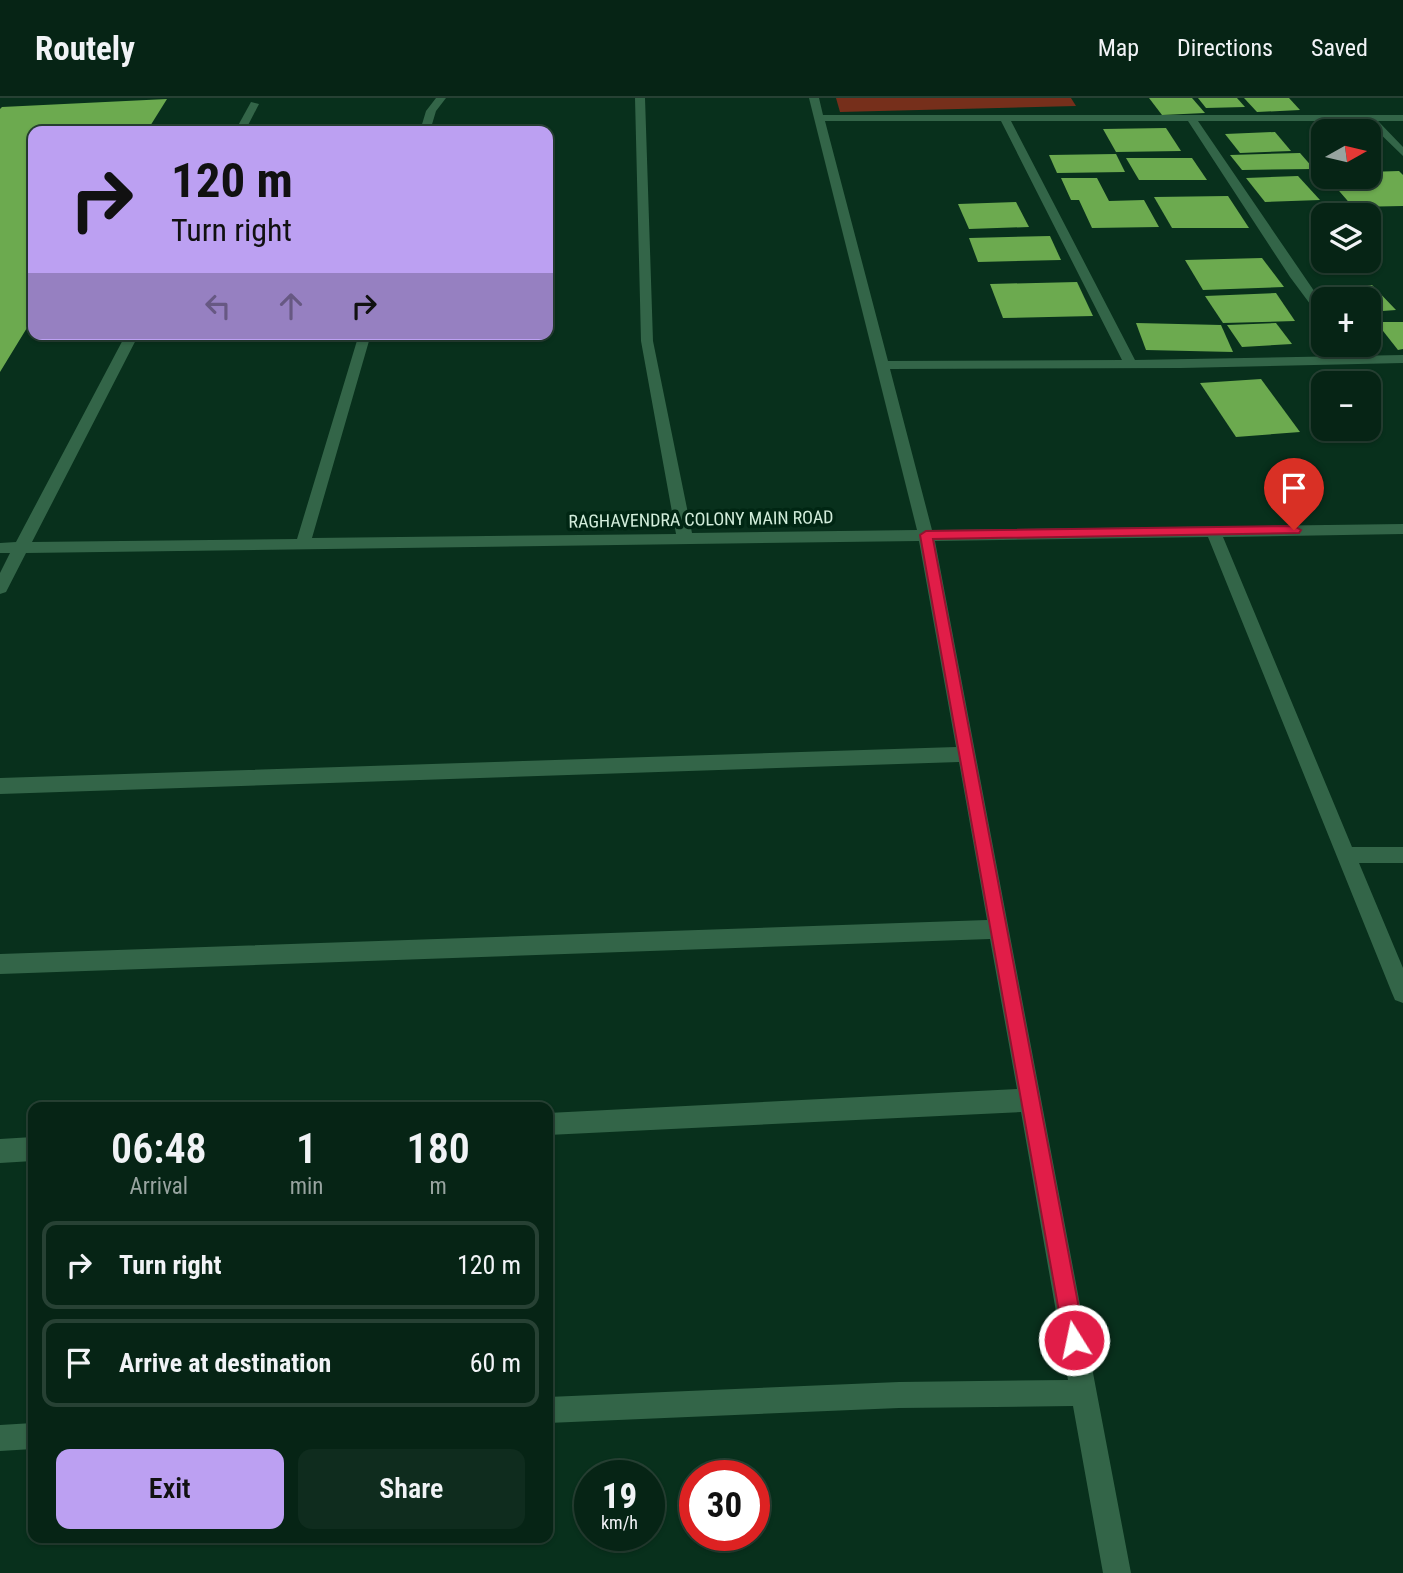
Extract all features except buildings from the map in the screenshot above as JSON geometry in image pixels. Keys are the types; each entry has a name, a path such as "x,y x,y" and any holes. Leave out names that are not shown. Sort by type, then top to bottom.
{"street":[{"path":"426,126 431,111 441,98"},
{"path":"640,98 647,341 685,538"},
{"path":"814,98 926,535 1117,1573"},
{"path":"243,126 254,104"},
{"path":"819,118 1004,117 1088,112 1191,118 1403,118"},
{"path":"1004,117 1130,364"},
{"path":"1191,118 1311,297"},
{"path":"1370,118 1403,153"},
{"path":"0,588 129,340"},
{"path":"303,544 363,340"},
{"path":"883,365 1403,359"},
{"name":"RAGHAVENDRA COLONY MAIN ROAD","path":"0,548 1403,528"},
{"path":"1213,531 1403,993"},
{"path":"0,786 967,754"},
{"path":"1347,855 1403,855"},
{"path":"0,964 999,929"},
{"path":"553,1124 1030,1100"},
{"path":"0,1151 28,1149"},
{"path":"553,1410 899,1395 1084,1393"},
{"path":"0,1438 28,1436"}],"shaded area":[{"path":"836,98 1071,98 1076,106 840,112"}],"route":[{"path":"1074,1340 926,535 1294,530"}]}
